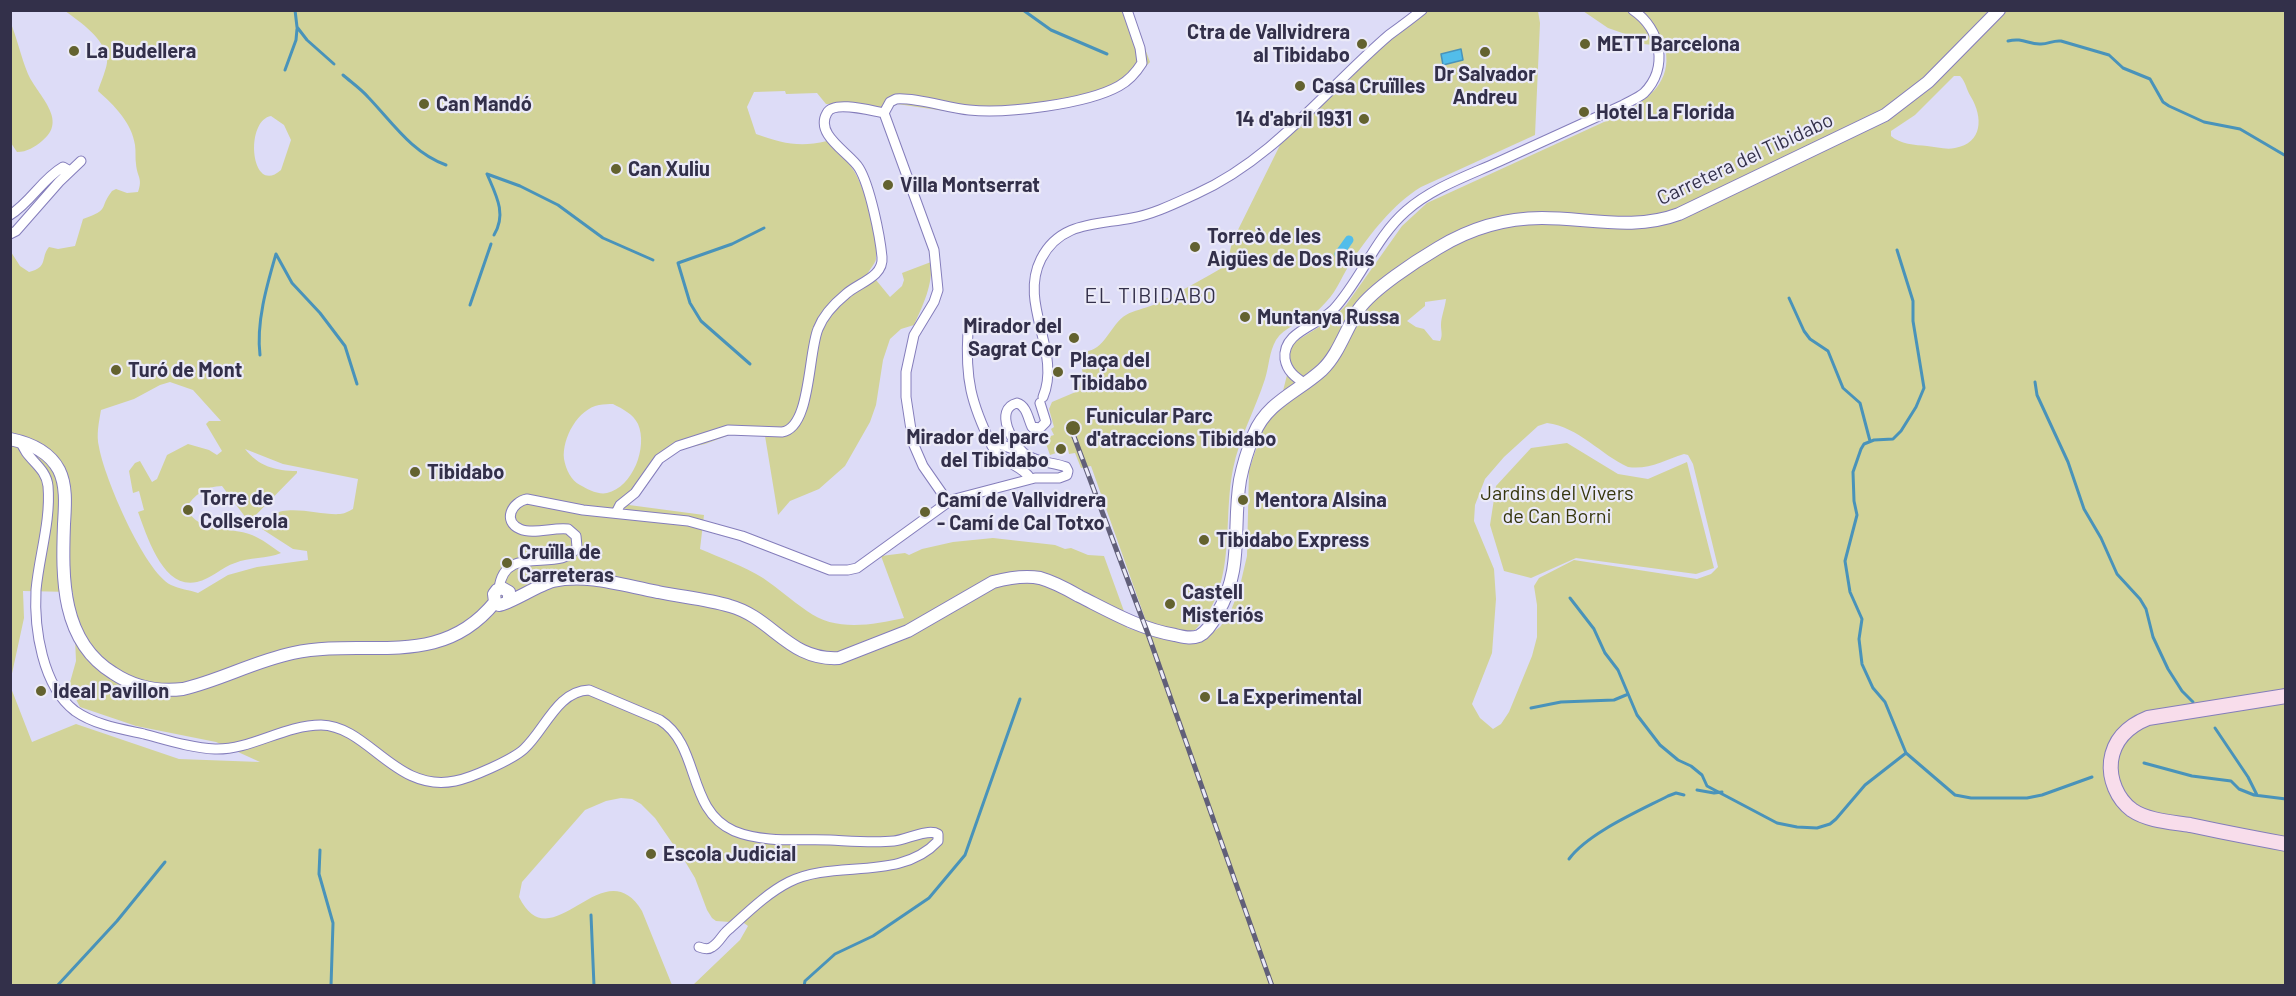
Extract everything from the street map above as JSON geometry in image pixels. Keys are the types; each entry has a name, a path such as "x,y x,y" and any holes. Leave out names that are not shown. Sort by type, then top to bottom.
{"main road":[{"path":"2286,696 2148,718 2131,726 2121,736 2114,749 2111,765 2114,784 2120,798 2139,814 2286,844"},
{"path":"2286,701 2143,726 2130,734 2122,746 2117,770 2118,781 2126,796 2142,809 2286,837"}],"street":[{"path":"948,502 923,466 913,443 906,397 906,372 914,336 934,302 938,290 934,250 884,113 890,102 902,98 926,104 983,111 1022,109 1069,102 1112,90 1122,84 1138,68 1142,56 1127,10"},
{"path":"1023,453 1009,431 1006,412 1012,404 1022,405 1032,427 1040,428 1046,422 1041,400 1047,388 1047,377 1034,300 1034,282 1041,258 1056,240 1088,224 1147,214 1200,192 1223,179 1268,150 1389,36 1422,10"},
{"path":"1304,383 1292,374 1286,363 1285,354 1290,340 1327,315 1338,304 1386,233 1407,211 1442,187 1623,105 1644,92 1657,72 1659,48 1650,26 1633,10"},
{"name":"Carretera del Tibidabo","path":"509,600 552,581 578,579 603,582 737,608 805,654 828,659 839,658 908,631 993,582 1030,577 1049,581 1147,629 1187,638 1196,637 1202,634 1213,621 1231,583 1237,548 1240,478 1254,435 1271,408 1323,369 1335,353 1354,317 1369,298 1407,268 1455,238 1491,225 1529,218 1634,224 1679,214 1884,115 1928,82 1999,10"},
{"path":"616,513 620,505 635,493 659,459 678,446 728,430 782,432 793,428 803,406 812,348 818,329 828,312 845,294 876,273 882,259 866,185 860,169 832,141 825,120 827,112 835,107 884,113"},
{"path":"10,234 18,230 81,161"},
{"path":"10,215 25,204 54,172 63,167 70,171"},
{"path":"968,331 966,366 976,414 997,456 1027,473 1031,479"},
{"path":"16,440 37,447 49,457 58,469 63,483 65,502 64,581 76,632 85,647 101,665 122,679 138,685 165,690 183,688 294,652 419,647 440,641 463,630 482,617 495,602 494,594 499,589 502,576 509,567 528,561 567,556 577,547 576,536 568,529 529,531 517,528 510,514 518,502 532,500 569,508 688,521 782,549 816,566 842,571 853,569 867,562 948,502 1031,479 1063,477 1068,471 1063,465 1047,463 997,443 992,446"},
{"path":"16,440 44,472 48,486 36,589 36,622 41,649 50,676 64,699 76,712 98,723 190,746 219,749 301,728 327,726 347,733 387,763 411,776 429,781 450,782 460,780 518,754 535,738 564,699 577,692 589,690 660,720 670,727 683,745 705,804 716,818 736,832 775,838 877,841 895,841 931,831 938,834 939,839 929,849 902,862 792,880 758,904 725,932 711,948 699,947"},
{"path":"495,602 502,605 509,600 509,592 499,589"}],"green space":[{"path":"65,11 1131,11 1150,62 1137,76 1118,90 1001,115 972,115 896,104 889,111 861,104 826,104 817,93 754,92 747,107 756,134 791,144 827,141 844,157 857,176 866,199 875,238 876,259 867,275 876,280 890,297 902,286 904,280 902,273 931,262 927,295 914,325 901,329 890,339 883,360 876,405 870,422 845,466 819,489 790,501 778,515 765,436 732,434 668,455 629,505 704,515 700,549 756,574 818,618 842,624 879,623 904,618 881,556 905,553 909,555 922,549 953,542 993,538 1055,545 1088,555 1104,556 1125,614 1127,628 1185,644 1199,642 1220,627 1230,613 1239,590 1247,556 1249,470 1264,426 1279,407 1289,367 1287,354 1293,343 1332,319 1346,305 1402,226 1427,203 1617,116 1648,97 1660,83 1666,66 1665,46 1643,44 1631,36 1608,28 1583,11 2285,11 2285,985 693,985 740,940 748,926 744,923 716,921 712,918 695,878 655,818 641,804 632,799 621,798 606,801 585,810 522,882 519,897 532,914 547,918 562,914 595,896 611,891 627,895 642,911 672,985 11,985 11,688 32,742 76,724 179,759 260,762 216,742 136,726 80,707 69,686 76,661 73,592 23,591 24,618 11,678 11,252 20,266 29,272 39,268 49,247 58,249 75,246 83,219 101,210 112,191 116,189 127,193 138,192 140,184 135,145 130,129 116,108 98,91 107,63 102,45 91,31","holes":["1954,76 1960,76 1978,113 1978,128 1971,141 1952,149 1908,144 1891,136 1891,131 1915,115","271,116 284,125 291,140 281,170 271,176 263,174 258,166 254,142 262,121","1446,299 1440,341 1433,340 1424,329 1407,321 1425,306 1425,302","170,382 193,390 221,421 209,421 206,424 222,451 217,455 209,450 188,444 167,455 157,479 152,482 140,461 135,463 129,471 133,493 139,491 144,510 138,512 146,534 158,559 175,578 185,582 197,582 240,561 281,553 252,535 207,526 192,517 186,508 201,492 222,486 249,522 297,473 297,471 268,466 256,460 245,449 283,464 358,479 353,509 340,514 285,511 275,513 267,519 262,529 293,549 307,551 308,560 257,567 228,575 198,593 171,585 149,562 127,522 102,461 98,442 101,410 134,399","613,404 627,412 636,420 641,433 639,454 631,475 624,483 607,493 593,491 577,483 568,471 564,459 566,442 578,418 584,412 599,405","1547,423 1569,430 1628,467 1650,466 1684,454 1688,455 1693,464 1718,567 1711,574 1697,579 1574,560 1539,578 1534,586 1537,605 1537,637 1532,656 1509,712 1501,724 1493,729 1480,718 1472,704 1492,653 1496,599 1494,569 1474,521 1475,505 1485,479 1504,457 1538,426"]},
{"path":"1426,11 1538,11 1540,23 1535,135 1421,187 1411,194 1375,229 1326,302 1315,313 1288,328 1279,336 1272,349 1265,379 1243,435 1233,469 1226,553 1218,594 1209,612 1195,630 1182,632 1147,624 1091,466 1081,468 1075,453 1069,454 1068,449 1050,455 1044,438 1054,435 1051,429 1054,427 1049,409 1052,402 1078,391 1083,374 1080,361 1077,360 1082,351 1096,348 1120,319 1129,313 1172,296 1227,265 1232,242 1283,139 1401,30"},
{"path":"10,21 28,74 49,108 53,125 50,133 42,141 21,152 17,152 11,143"},
{"name":"Jardins del Vivers de Can Borni","path":"1567,443 1618,474 1648,479 1687,462 1714,568 1696,574 1576,558 1531,578 1504,571 1490,525 1496,486 1531,448"}],"water":[{"path":"1461,49 1463,60 1443,65 1441,54"}],"waterway":[{"path":"295,10 297,27 307,40 334,64"},
{"path":"1023,10 1051,30 1107,54"},
{"path":"285,70 296,40 297,29"},
{"path":"2008,41 2018,40 2041,44 2061,41 2109,55 2123,68 2150,79 2163,102 2169,106 2204,122 2240,129 2286,156"},
{"path":"343,75 365,94 413,145 434,160 446,165"},
{"path":"487,174 520,186 558,205 603,238 653,260"},
{"path":"487,174 497,197 500,212 500,220 494,235"},
{"path":"750,364 701,321 690,303 678,263 732,244 764,228"},
{"path":"1339,254 1349,240"},
{"path":"470,305 491,244"},
{"path":"1897,250 1913,301 1913,321 1924,388 1916,407 1901,431 1893,439 1874,440 1864,444 1861,449 1853,472 1857,515 1845,561 1850,592 1862,619 1859,639 1862,664 1873,688 1885,702 1906,753"},
{"path":"276,254 292,283 320,313 345,346 357,384"},
{"path":"260,355 261,317 276,254"},
{"path":"1789,298 1804,331 1810,339 1828,351 1843,388 1860,403 1870,441"},
{"path":"2035,382 2037,395 2068,462 2084,509 2101,538 2117,574 2146,609 2153,637 2168,669 2182,691 2193,702"},
{"path":"1570,598 1594,629 1605,653 1618,670 1637,715 1660,745 1702,775 1707,786 1777,823 1817,828 1830,824 1865,785 1906,753 1955,795 1971,798 2027,798 2092,777"},
{"path":"1531,708 1561,702 1614,700 1626,695"},
{"path":"804,986 805,981 835,954 873,936 929,898 965,855 1020,699"},
{"path":"2215,728 2248,777 2257,795"},
{"path":"2144,763 2192,776 2231,781 2239,789 2254,795 2286,799"},
{"path":"1697,790 1722,792"},
{"path":"1569,859 1588,840 1615,823 1668,796 1676,793 1684,795"},
{"path":"320,850 319,874 333,923 331,986"},
{"path":"57,986 117,921 165,862"},
{"path":"591,915 594,986"}],"railway":[{"path":"1073,434 1148,634 1272,986"}],"place":[{"name":"Ctra de Vallvidrera al Tibidabo","path":"1362,44"},
{"name":"METT Barcelona","path":"1585,44"},
{"name":"La Budellera","path":"74,51"},
{"name":"Dr Salvador Andreu","path":"1485,52"},
{"name":"Casa Cruïlles","path":"1300,86"},
{"name":"Can Mandó","path":"424,104"},
{"name":"Hotel La Florida","path":"1584,112"},
{"name":"14 d'abril 1931","path":"1364,119"},
{"name":"Can Xuliu","path":"616,169"},
{"name":"Villa Montserrat","path":"888,185"},
{"name":"Torreò de les Aigües de Dos Rius","path":"1195,247"},
{"name":"Muntanya Russa","path":"1245,317"},
{"name":"Mirador del Sagrat Cor","path":"1074,338"},
{"name":"Turó de Mont","path":"116,370"},
{"name":"Plaça del Tibidabo","path":"1058,372"},
{"name":"Funicular Parc d'atraccions Tibidabo","path":"1073,428"},
{"name":"Mirador del parc del Tibidabo","path":"1061,449"},
{"name":"Tibidabo","path":"415,472"},
{"name":"Mentora Alsina","path":"1243,500"},
{"name":"Torre de Collserola","path":"188,510"},
{"name":"Camí de Vallvidrera - Camí de Cal Totxo","path":"925,512"},
{"name":"Tibidabo Express","path":"1204,540"},
{"name":"Cruïlla de Carreteras","path":"507,563"},
{"name":"Castell Misteriós","path":"1170,604"},
{"name":"Ideal Pavillon","path":"41,691"},
{"name":"La Experimental","path":"1205,697"},
{"name":"Escola Judicial","path":"651,854"}],"district":[{"name":"EL TIBIDABO","path":"1151,296"}]}
